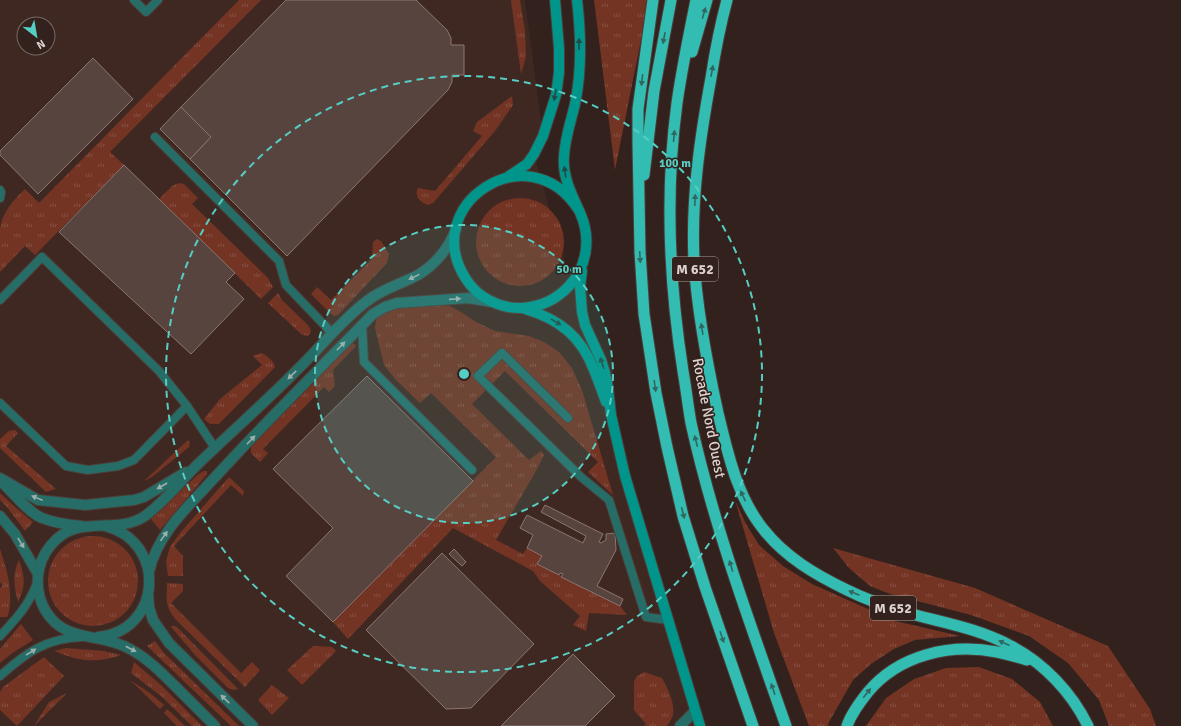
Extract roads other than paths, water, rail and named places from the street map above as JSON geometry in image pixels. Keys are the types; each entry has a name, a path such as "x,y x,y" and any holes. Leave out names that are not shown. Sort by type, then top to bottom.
{"highway":[{"path":"653,0 638,109 639,218 644,314 656,392 683,516 705,587 753,726"},
{"path":"639,218 654,91 671,0"},
{"name":"M 652","path":"677,104 696,0"},
{"path":"677,104 707,0"},
{"name":"M 652","path":"726,0 708,92 698,160 694,219 694,260 700,315 713,391 732,468 742,493 752,513 775,543 788,555 823,577 874,602 991,637 1012,646 1037,663"},
{"name":"Rocade Nord Ouest","path":"677,104 671,184 670,245 678,337 691,421 714,512 736,584 786,726"},
{"path":"847,726 855,710 875,684 888,673 917,657 950,650 995,652 1037,663 1066,691 1077,706 1088,726"}],"main road":[{"path":"555,0 559,48 558,73 556,95 543,136 534,154 518,171 507,177 492,182 468,201 460,215 456,227 456,254 462,272 479,293 494,302 520,308 549,318 563,326 580,344 594,368 611,415"},
{"path":"577,0 580,38 578,80 575,104 563,158 567,184 581,215 585,229 586,244 580,287 582,312 585,325 601,360 605,373 611,415 625,476 700,726"},
{"path":"507,177 529,176 544,180 563,192 574,202 578,209"},
{"path":"520,308 546,303 560,294 573,282 584,259"}],"street":[{"path":"0,479 20,501 41,518 71,525 99,526 132,522 144,516 170,494 196,466 298,369 332,333 368,300 383,291 418,275 439,258 452,239 456,227"},
{"path":"149,572 154,554 160,542 173,524 245,445 373,314 385,307 397,303 468,298 494,302"},
{"path":"0,479 38,500 85,505 134,500 144,497 196,466"},
{"path":"0,516 15,534 38,578"},
{"path":"84,526 62,535 51,545 42,559 38,578 40,597 46,612 64,629 78,635 123,646 136,652 162,674 215,726"},
{"path":"99,526 120,532 132,540 145,558 149,572 149,607 153,620 166,639 181,656 252,726"},
{"path":"90,637 109,635 129,625 143,608 148,594"},
{"path":"680,726 695,711"}],"lane":[{"path":"134,0 146,12 158,0"},
{"path":"155,137 279,261 286,286 332,333"},
{"path":"0,190 0,198"},
{"path":"0,300 42,257 159,371 187,406 215,448"},
{"path":"362,325 364,362 472,470"},
{"path":"568,418 502,353 478,376 581,477 609,500 646,617 668,620"},
{"path":"0,403 66,466 88,470 118,466 134,460 187,406"},
{"path":"0,636 19,616 26,606 33,595 38,578"},
{"path":"0,676 25,655 40,646 62,639 90,637"}]}
